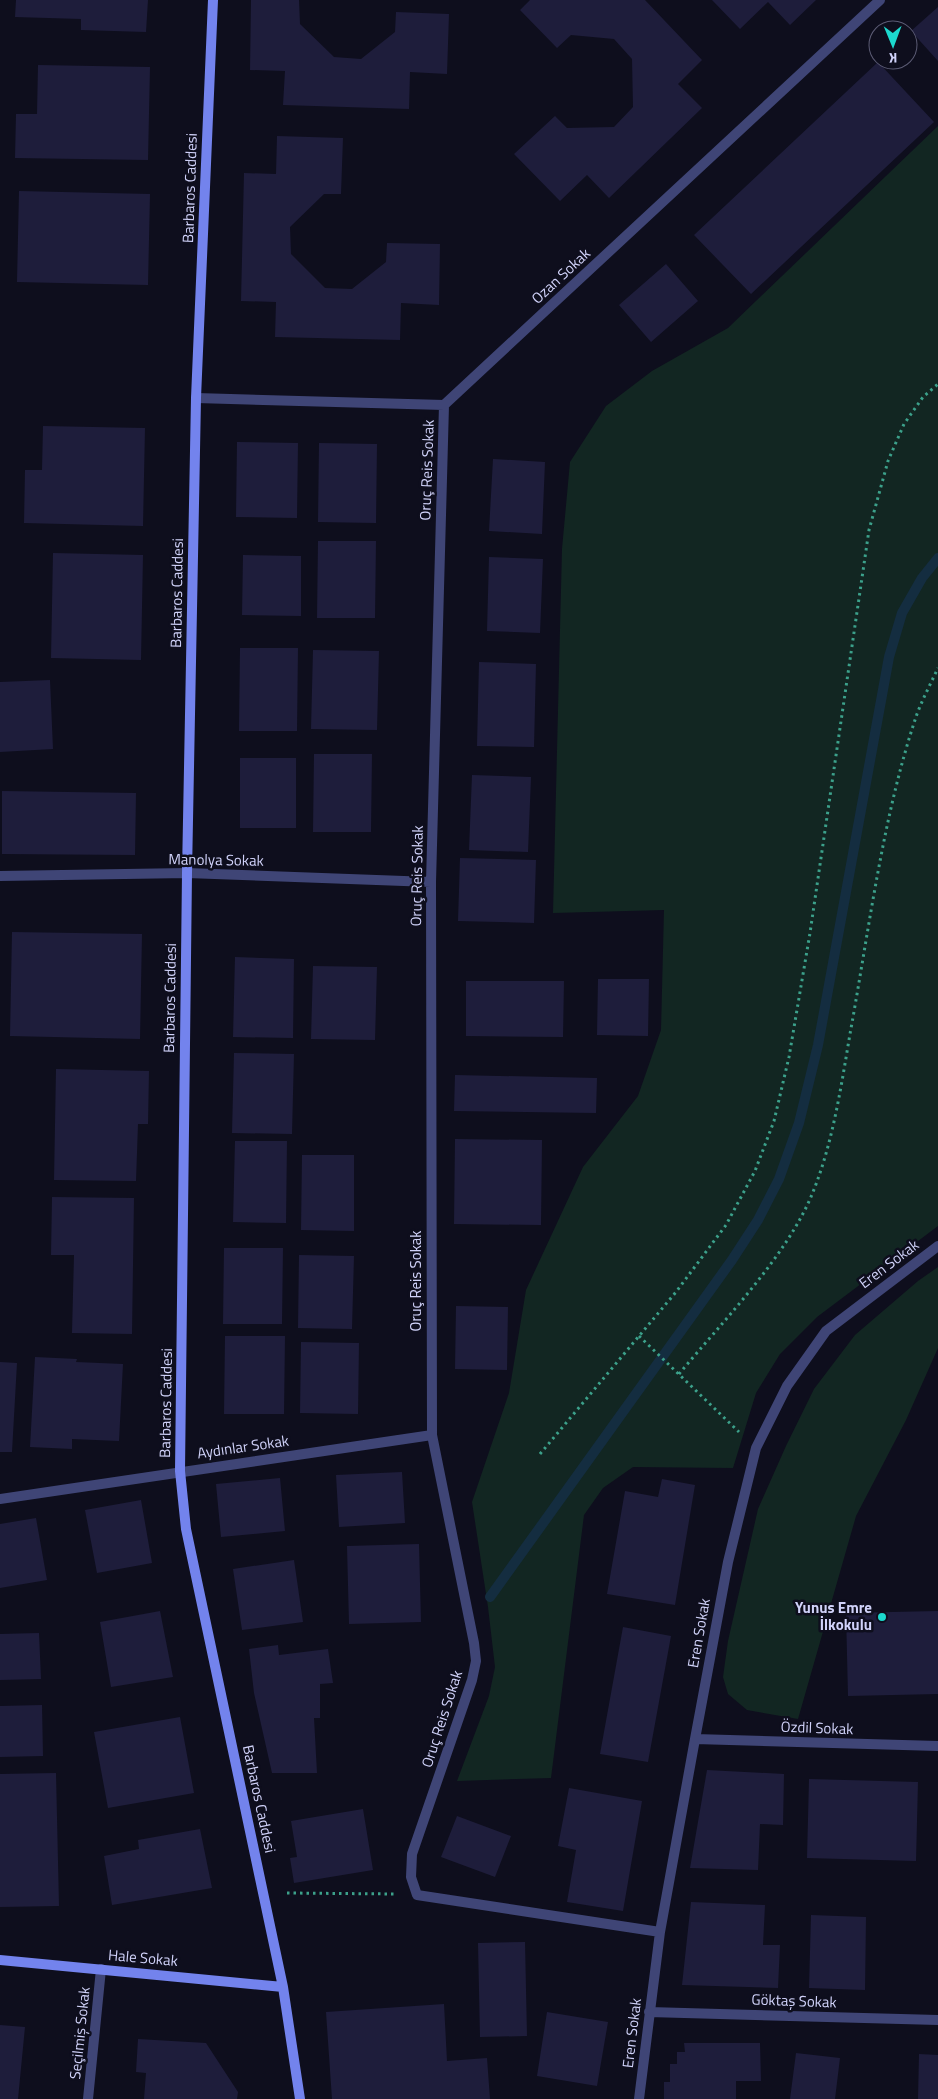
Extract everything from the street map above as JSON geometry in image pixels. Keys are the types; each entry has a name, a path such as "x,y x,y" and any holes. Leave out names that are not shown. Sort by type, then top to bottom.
{"street":[{"name":"Barbaros Caddesi","path":"213,0 196,398 187,873 180,1471 186,1530 284,1987 300,2099"},
{"name":"Ozan Sokak","path":"444,405 880,0"},
{"path":"196,398 444,405"},
{"name":"Oruç Reis Sokak","path":"417,1895 411,1877 412,1854 472,1680 476,1661 432,1435 431,882 444,405"},
{"name":"Manolya Sokak","path":"0,876 187,873 431,882"},
{"name":"Eren Sokak","path":"639,2099 660,1932 728,1562 756,1448 787,1386 826,1331 938,1246"},
{"name":"Aydınlar Sokak","path":"0,1498 432,1435"},
{"name":"Özdil Sokak","path":"695,1739 938,1746"},
{"path":"417,1895 660,1932"},
{"name":"Hale Sokak","path":"0,1960 284,1987"},
{"name":"Seçilmiş Sokak","path":"88,2099 101,1969"},
{"name":"Göktaş Sokak","path":"649,2012 938,2020"}],"path":[{"path":"540,1454 676,1292 726,1225 755,1171 774,1121 789,1057 809,942 869,530 888,461 904,424 923,397 938,384"},
{"path":"679,1374 761,1275 789,1237 813,1193 828,1148 844,1071 883,853 900,771 918,713 938,668"},
{"path":"639,1336 756,1448"},
{"path":"263,1892 417,1895"}],"green space":[{"path":"938,126 938,1226 817,1317 780,1354 756,1393 733,1468 633,1467 603,1488 584,1515 551,1778 457,1781 489,1696 495,1667 472,1502 509,1393 526,1290 583,1167 638,1096 661,1030 664,910 553,913 562,549 570,462 606,406 652,371 728,328"},
{"path":"938,1267 938,1348 906,1420 856,1516 798,1719 747,1710 728,1694 723,1677 728,1641 758,1509 814,1389 855,1335 918,1281"}],"building":[{"path":"16,0 148,0 146,32 81,30 81,19 15,17"},
{"path":"251,0 299,0 300,24 334,57 361,59 395,32 396,12 449,14 447,74 410,72 409,109 283,105 285,71 250,70"},
{"path":"530,0 645,0 702,60 678,84 702,108 609,198 587,175 560,201 514,154 555,116 567,128 614,127 633,107 632,59 614,39 571,35 557,48 520,10"},
{"path":"712,0 816,0 790,25 768,2 740,29"},
{"path":"938,7 938,61 918,39 918,25"},
{"path":"38,65 150,67 148,160 15,158 16,114 37,114"},
{"path":"869,70 885,70 934,122 751,294 694,235"},
{"path":"277,136 343,138 341,194 324,194 290,227 291,254 325,288 352,289 386,262 387,243 440,244 439,305 401,303 400,340 275,337 276,302 241,301 244,173 276,174"},
{"path":"19,191 150,194 148,285 17,282"},
{"path":"666,264 698,301 651,342 619,305"},
{"path":"43,426 145,428 143,526 24,523 25,470 42,470"},
{"path":"237,442 298,443 297,518 236,517"},
{"path":"319,443 377,444 376,523 318,522"},
{"path":"493,459 545,462 542,534 489,531"},
{"path":"318,541 376,541 375,618 317,618"},
{"path":"53,553 143,555 141,660 51,658"},
{"path":"243,555 301,556 301,616 242,615"},
{"path":"489,557 543,559 540,633 487,631"},
{"path":"240,648 298,648 297,731 239,731"},
{"path":"313,650 379,651 377,730 311,729"},
{"path":"479,662 536,664 534,747 477,746"},
{"path":"50,680 53,749 0,752 0,682"},
{"path":"314,754 372,754 371,832 313,832"},
{"path":"240,758 296,758 296,828 240,828"},
{"path":"472,775 531,777 528,852 469,850"},
{"path":"2,791 136,793 135,855 2,854"},
{"path":"460,858 536,860 534,923 458,921"},
{"path":"12,932 142,934 140,1039 10,1036"},
{"path":"235,957 294,959 293,1038 233,1037"},
{"path":"313,966 377,967 375,1040 311,1039"},
{"path":"598,979 649,979 648,1036 597,1035"},
{"path":"466,981 564,981 563,1037 466,1036"},
{"path":"234,1053 294,1054 292,1134 232,1133"},
{"path":"56,1069 149,1071 148,1124 138,1124 136,1181 54,1180"},
{"path":"455,1075 597,1078 596,1113 454,1111"},
{"path":"455,1139 542,1140 541,1225 454,1224"},
{"path":"235,1141 287,1141 286,1223 233,1222"},
{"path":"302,1155 354,1155 354,1231 301,1230"},
{"path":"52,1197 134,1198 132,1334 72,1333 74,1255 51,1255"},
{"path":"224,1248 283,1248 282,1324 223,1324"},
{"path":"299,1255 354,1256 352,1329 298,1328"},
{"path":"456,1306 508,1307 507,1370 455,1369"},
{"path":"225,1336 285,1336 284,1414 224,1414"},
{"path":"301,1342 359,1343 358,1414 300,1413"},
{"path":"35,1357 77,1359 76,1362 123,1364 119,1441 72,1439 72,1449 30,1447"},
{"path":"0,1362 17,1363 12,1452 0,1452"},
{"path":"402,1472 405,1523 339,1527 336,1475"},
{"path":"280,1478 285,1531 221,1537 216,1484"},
{"path":"662,1479 695,1485 675,1605 607,1594 625,1491 658,1497"},
{"path":"141,1500 152,1563 97,1573 85,1510"},
{"path":"36,1518 47,1580 0,1588 0,1524"},
{"path":"419,1544 421,1622 349,1624 347,1546"},
{"path":"294,1560 303,1622 242,1630 233,1569"},
{"path":"160,1611 173,1677 111,1687 100,1622"},
{"path":"938,1611 938,1694 848,1696 846,1613"},
{"path":"623,1627 671,1636 648,1762 600,1754"},
{"path":"39,1633 41,1679 0,1680 0,1634"},
{"path":"278,1645 279,1655 328,1649 333,1683 320,1684 320,1718 314,1718 317,1773 272,1773 254,1693 249,1649"},
{"path":"42,1705 43,1756 0,1757 0,1706"},
{"path":"180,1717 194,1793 108,1808 94,1732"},
{"path":"707,1770 784,1774 783,1825 760,1824 758,1870 690,1868"},
{"path":"56,1773 59,1906 0,1907 0,1774"},
{"path":"809,1779 918,1782 916,1861 807,1858"},
{"path":"569,1788 642,1801 623,1911 567,1902 576,1850 558,1846"},
{"path":"363,1809 373,1870 294,1883 290,1858 297,1857 291,1821"},
{"path":"457,1816 511,1836 495,1877 441,1857"},
{"path":"200,1829 212,1888 112,1905 104,1856 139,1849 138,1840"},
{"path":"691,1902 765,1905 763,1945 780,1945 778,1988 682,1985"},
{"path":"811,1915 866,1917 865,1990 809,1988"},
{"path":"525,1942 527,2036 480,2037 478,1943"},
{"path":"444,2004 447,2061 487,2058 490,2099 332,2099 326,2012"},
{"path":"547,2012 608,2022 597,2086 537,2076"},
{"path":"0,2025 25,2027 18,2099 0,2099"},
{"path":"138,2039 206,2043 238,2092 237,2099 144,2099 146,2073 136,2072"},
{"path":"684,2043 760,2043 761,2081 736,2081 736,2099 664,2099 664,2082 670,2082 670,2064 677,2064 677,2052 685,2052"},
{"path":"796,2053 840,2058 835,2099 790,2099"},
{"path":"919,2054 938,2055 938,2099 918,2099"}],"waterway":[{"path":"490,1597 732,1260 758,1220 779,1179 799,1123 818,1045 889,657 902,613 922,578 938,558"}],"place":[{"name":"Yunus Emre İlkokulu","path":"882,1617"}]}
